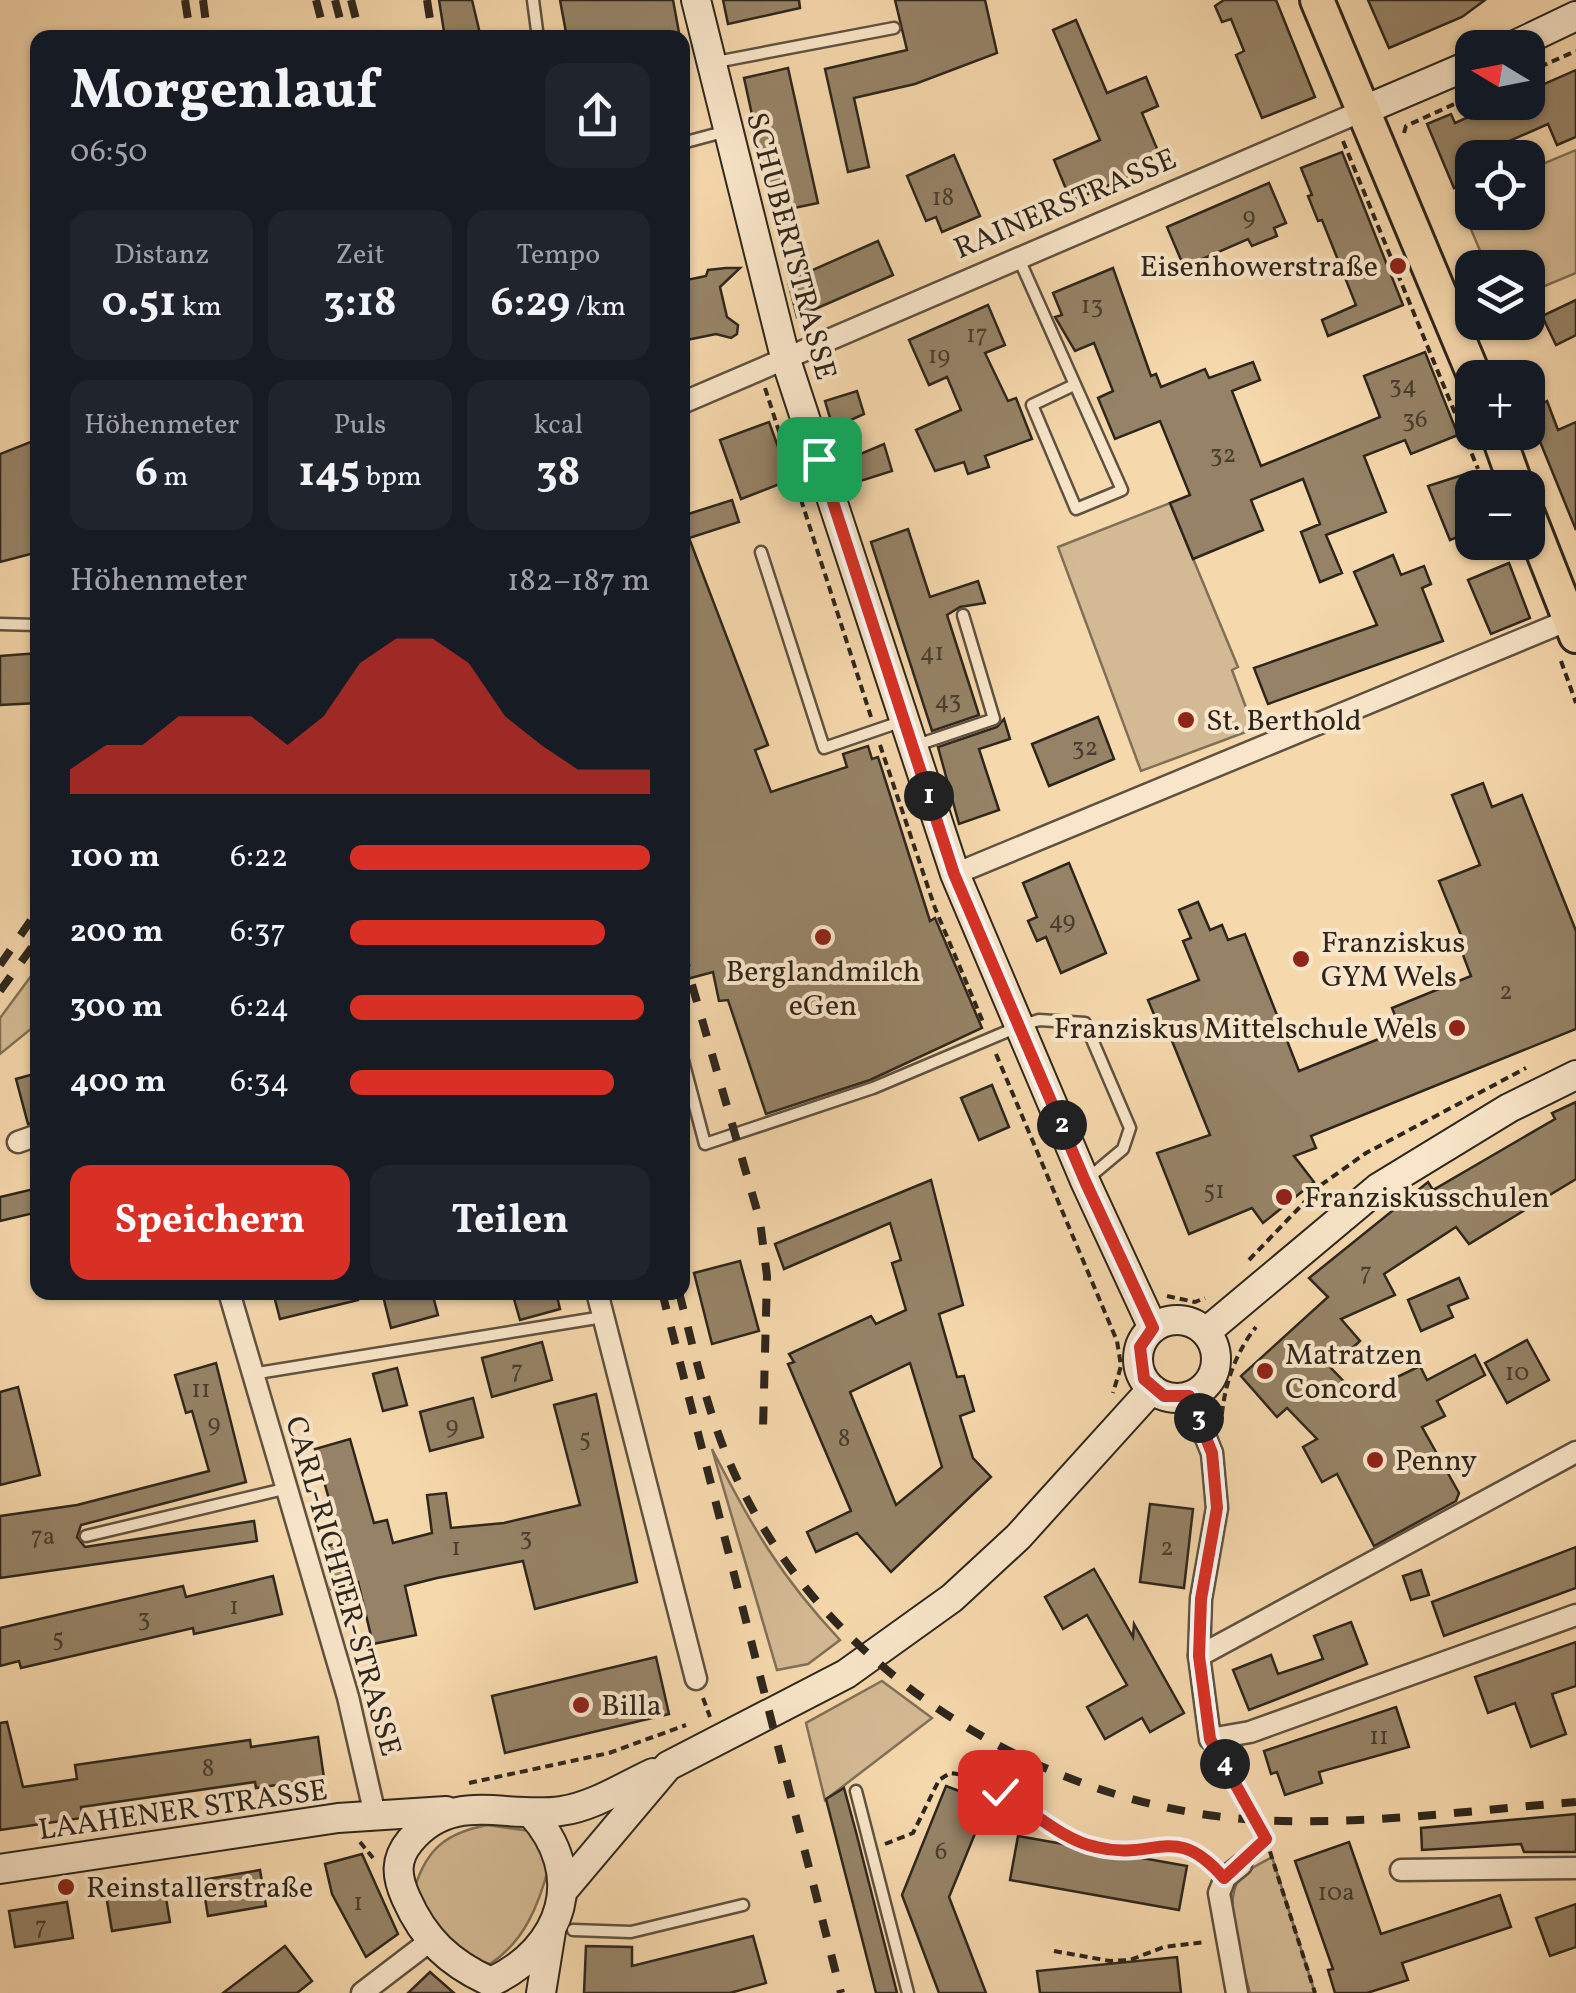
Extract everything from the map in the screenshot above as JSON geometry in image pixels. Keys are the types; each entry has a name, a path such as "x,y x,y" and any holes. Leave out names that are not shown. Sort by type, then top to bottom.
{"main road":[{"name":"SCHUBERTSTRASSE","path":"696,0 785,358 954,874 1085,1181 1148,1290 1153,1328"},
{"path":"1317,0 1349,116 1379,150 1467,360"},
{"path":"1545,31 1576,16"},
{"name":"RAINERSTRASSE","path":"1349,116 1455,71"},
{"path":"1545,555 1574,624"},
{"path":"1206,1332 1378,1188 1513,1106 1576,1075"},
{"path":"1177,1320 1206,1332 1216,1366 1203,1388 1189,1396 1164,1396 1152,1389 1139,1366 1140,1347 1153,1328 1177,1320"},
{"path":"398,1855 423,1828 448,1811 495,1808 532,1813 576,1807 668,1766 846,1674 917,1627 1018,1537 1152,1389"},
{"path":"566,1887 668,1766"},
{"name":"LAAHENER STRASSE","path":"0,1869 375,1815 448,1811"},
{"path":"532,1813 556,1845 566,1887 562,1930 542,1993"},
{"path":"375,1815 398,1855 400,1885 430,1941 462,1968 502,1987 518,1967 562,1930"}],"street":[{"name":"RAINERSTRASSE","path":"690,399 1349,116"},
{"path":"954,874 1574,624"},
{"name":"CARL-RICHTER-STRASSE","path":"231,1300 348,1697 375,1815"},
{"path":"599,1300 696,1679"},
{"path":"1189,1396 1212,1453 1217,1508 1201,1599 1199,1656 1210,1739 1250,1732 1576,1615"},
{"path":"1199,1656 1576,1452"},
{"path":"1401,1870 1576,1868"},
{"path":"1232,1871 1219,1893 1237,1993"},
{"path":"362,1993 430,1941"}],"lane":[{"path":"533,0 537,30"},
{"path":"710,63 894,28"},
{"path":"690,141 728,131"},
{"path":"1019,259 1122,490 1076,509 1032,406 1074,386"},
{"path":"760,552 824,748 875,731 908,734 994,719 962,615"},
{"path":"0,624 30,625"},
{"path":"690,1087 705,1144 873,1088 1020,1026 1040,1020 1085,1022 1130,1128 1123,1149 1085,1181"},
{"path":"252,1374 603,1318"},
{"path":"86,1536 284,1490"},
{"path":"856,1790 908,1993"},
{"path":"562,1930 631,1932 743,1905"}],"path":[{"path":"1545,65 1576,51"},
{"path":"1379,150 1403,137 1406,126 1455,104"},
{"path":"1349,116 1478,468"},
{"path":"759,369 935,908 1102,1302 1121,1366 1114,1392 1101,1406"},
{"path":"1148,1290 1195,1302 1208,1297"},
{"path":"460,1784 609,1753 693,1723"},
{"path":"1210,1739 1266,1839 1316,1993"},
{"path":"871,1848 913,1833 938,1780 950,1773 1000,1792 1081,1843 1115,1850 1187,1847 1232,1871 1266,1839"},
{"path":"1054,1951 1110,1961 1130,1960 1164,1946 1225,1940"}],"shaded area":[{"path":"1576,150 1576,273 1545,286 1545,250 1480,250 1471,230 1545,230 1545,163"},
{"path":"1170,503 1238,667 1232,670 1254,729 1141,771 1058,547"},
{"path":"30,977 30,1030 0,1054 0,1018"},
{"path":"712,1449 768,1550 840,1640 808,1664 777,1670"},
{"path":"882,1681 932,1718 825,1800 806,1723"},
{"path":"487,1825 531,1831 549,1866 529,1921 513,1944 490,1964 453,1945 415,1887 426,1862 441,1844"},
{"path":"1272,1857 1315,1993 1250,1993 1235,1934 1235,1888 1243,1875"}],"building":[{"path":"439,0 472,0 479,30 444,30"},
{"path":"560,0 673,0 679,30 566,30"},
{"path":"723,0 799,0 800,8 728,24"},
{"path":"895,0 985,0 997,53 915,84 854,98 869,167 848,172 825,69 907,50"},
{"path":"1224,0 1276,0 1315,97 1262,118 1236,55 1244,51 1231,19 1222,22 1215,6"},
{"path":"1368,0 1485,0 1462,17 1389,48"},
{"path":"1076,20 1107,93 1146,77 1158,106 1142,113 1163,163 1071,201 1054,160 1100,140 1053,30"},
{"path":"788,68 818,203 789,209 784,189 769,193 744,78"},
{"path":"1576,70 1576,137 1557,145 1548,124 1512,140 1455,140 1454,188 1427,124 1451,114 1455,123 1545,120 1545,84"},
{"path":"1342,152 1403,305 1328,336 1322,320 1356,305 1322,220 1318,221 1301,168"},
{"path":"954,155 980,216 942,232 936,217 926,221 907,176"},
{"path":"1269,183 1286,223 1274,228 1277,236 1252,246 1248,239 1184,267 1167,227"},
{"path":"878,241 893,275 797,317 788,281"},
{"path":"740,268 720,287 727,317 738,325 737,334 731,338 716,334 690,339 690,279 706,276 708,270"},
{"path":"1113,268 1151,376 1156,374 1161,387 1205,369 1209,378 1253,362 1260,380 1232,391 1261,466 1380,417 1364,376 1425,352 1455,436 1411,454 1405,440 1364,456 1386,512 1326,535 1342,573 1320,582 1301,532 1320,524 1303,479 1251,500 1263,530 1193,559 1170,503 1190,495 1160,421 1115,439 1098,398 1113,391 1094,343 1075,351 1055,317 1062,315 1053,293"},
{"path":"1576,300 1576,335 1556,345 1545,315"},
{"path":"988,305 1005,345 985,353 1008,401 1016,398 1032,439 985,456 989,467 968,474 964,462 935,471 916,430 961,410 947,377 929,385 909,340"},
{"path":"857,391 864,414 833,428 825,401"},
{"path":"1545,402 1558,430 1576,422 1576,530 1543,450"},
{"path":"769,422 790,480 741,499 720,440"},
{"path":"30,442 30,554 0,562 0,454"},
{"path":"884,444 892,471 851,484 844,461"},
{"path":"1455,477 1455,538 1450,540 1428,486"},
{"name":"Berglandmilch eGen","path":"732,500 739,522 690,538 690,513"},
{"path":"908,529 930,597 978,581 985,603 960,607 947,615 979,715 932,731 871,542"},
{"name":"Berglandmilch eGen","path":"690,541 768,745 755,750 771,792 847,767 843,754 868,746 872,759 878,757 930,921 935,918 982,1028 870,1080 766,1114 728,1000 719,1001 713,972 690,978"},
{"path":"1393,555 1401,575 1424,566 1431,584 1422,588 1443,641 1268,704 1254,668 1377,625 1354,572"},
{"path":"1509,563 1530,618 1491,634 1468,580"},
{"path":"30,654 30,703 0,705 0,656"},
{"path":"1098,717 1114,759 1049,786 1032,744"},
{"path":"1004,719 1010,739 979,749 999,810 959,824 938,747 997,727"},
{"path":"1483,783 1492,807 1522,795 1576,931 1576,1029 1311,1136 1316,1148 1294,1156 1314,1182 1263,1223 1252,1208 1189,1234 1157,1153 1210,1135 1166,1026 1160,1029 1148,1000 1199,980 1183,941 1191,938 1179,910 1198,902 1210,930 1222,925 1228,940 1245,934 1299,1071 1401,1030 1392,1008 1471,976 1460,947 1465,945 1439,881 1480,865 1452,795"},
{"path":"1069,863 1106,953 1061,973 1046,937 1037,941 1028,921 1037,917 1023,883"},
{"path":"30,1075 30,1124 28,1124 16,1079"},
{"path":"992,1085 1009,1127 979,1140 961,1098"},
{"path":"1576,1102 1576,1179 1469,1244 1456,1227 1384,1274 1395,1295 1341,1319 1360,1341 1331,1368 1358,1396 1420,1366 1427,1380 1475,1355 1485,1375 1437,1401 1445,1416 1422,1427 1459,1493 1456,1501 1374,1546 1337,1474 1322,1482 1303,1447 1317,1439 1287,1408 1277,1417 1241,1376 1328,1297 1309,1278 1428,1182 1433,1190 1555,1119 1552,1113"},
{"path":"931,1180 963,1305 939,1314 957,1377 964,1376 974,1411 960,1416 973,1458 991,1477 891,1572 857,1533 816,1552 807,1532 851,1511 788,1364 794,1362 789,1354 871,1316 876,1324 906,1310 892,1263 901,1260 890,1223 784,1269 775,1244","holes":["910,1363 942,1467 896,1505 850,1392"]},
{"path":"30,1190 30,1214 0,1221 0,1197"},
{"path":"740,1261 759,1331 712,1344 694,1273"},
{"path":"1459,1278 1468,1298 1448,1306 1453,1317 1421,1331 1408,1300"},
{"path":"275,1300 358,1300 280,1319"},
{"path":"384,1300 434,1300 438,1315 391,1328"},
{"path":"514,1300 558,1300 560,1309 520,1320"},
{"path":"1527,1340 1549,1380 1507,1403 1485,1363"},
{"path":"542,1342 552,1380 492,1397 482,1358"},
{"path":"216,1363 246,1482 81,1525 77,1537 85,1547 254,1521 257,1541 0,1578 0,1516 77,1505 209,1471 192,1411 186,1413 175,1375"},
{"path":"397,1368 407,1405 383,1411 373,1374"},
{"path":"18,1387 40,1475 0,1485 0,1392"},
{"path":"596,1394 637,1582 535,1609 523,1561 437,1578 405,1586 416,1635 373,1644 358,1582 331,1589 324,1547 341,1542 315,1449 350,1439 374,1523 387,1520 393,1543 432,1533 427,1495 446,1493 451,1528 504,1523 580,1505 554,1405"},
{"path":"473,1398 483,1437 430,1451 420,1412"},
{"path":"1150,1504 1193,1509 1184,1588 1140,1582"},
{"path":"1576,1547 1576,1588 1444,1636 1432,1602"},
{"path":"1094,1569 1133,1637 1134,1624 1184,1713 1150,1732 1142,1718 1105,1739 1087,1707 1127,1685 1087,1615 1063,1629 1045,1597"},
{"path":"1421,1570 1429,1595 1411,1600 1403,1576"},
{"path":"273,1576 282,1614 194,1634 193,1628 21,1668 19,1661 0,1666 0,1628 183,1586 186,1597"},
{"path":"1351,1622 1367,1664 1249,1710 1233,1670 1271,1655 1278,1674 1323,1659 1314,1636"},
{"path":"1576,1642 1576,1686 1552,1694 1566,1734 1531,1747 1515,1703 1488,1713 1475,1677"},
{"name":"Billa","path":"656,1657 669,1714 505,1753 492,1696"},
{"path":"1396,1707 1409,1747 1319,1772 1322,1783 1285,1795 1277,1772 1271,1774 1264,1751"},
{"path":"7,1722 23,1787 77,1779 75,1765 250,1740 251,1747 318,1737 324,1778 256,1788 255,1782 81,1807 82,1818 0,1830 0,1723"},
{"path":"946,1786 988,1802 949,1897 986,1993 939,1993 902,1895"},
{"path":"844,1788 897,1993 876,1993 826,1799"},
{"path":"1576,1814 1576,1852 1524,1852 1521,1844 1422,1850 1421,1828"},
{"path":"1018,1836 1187,1866 1179,1910 1010,1880"},
{"path":"1349,1842 1381,1934 1500,1895 1511,1927 1402,1963 1408,1980 1367,1993 1335,1993 1328,1970 1333,1969 1295,1861"},
{"path":"362,1854 398,1934 366,1957 332,1894 325,1864"},
{"path":"260,1870 266,1906 208,1916 202,1880"},
{"path":"164,1886 170,1922 112,1931 106,1895"},
{"path":"67,1902 73,1938 15,1947 9,1911"},
{"path":"1576,1904 1576,1947 1550,1956 1536,1918"},
{"path":"753,1936 766,1983 730,1993 584,1993 586,1946 632,1947 632,1966"},
{"path":"285,1946 312,1981 297,1993 223,1993"},
{"path":"1177,1957 1181,1993 1040,1993 1037,1971"},
{"path":"430,1972 454,1993 408,1993"}],"railway":[{"path":"185,0 190,30"},
{"path":"203,0 207,30"},
{"path":"316,0 324,30"},
{"path":"335,0 343,30"},
{"path":"351,0 359,30"},
{"path":"427,0 432,30"},
{"path":"0,965 30,922"},
{"path":"0,991 30,950"},
{"path":"690,978 760,1221 767,1276 763,1429"},
{"path":"664,1300 841,1993"},
{"path":"681,1300 721,1440 741,1487 781,1555 832,1618 890,1673 956,1721 1027,1760 1103,1790 1180,1810 1259,1820 1338,1821 1576,1802"}],"place":[{"name":"Eisenhowerstraße","path":"1398,266"},
{"name":"St. Berthold","path":"1186,720"},
{"name":"Berglandmilch eGen","path":"823,937"},
{"name":"Franziskus GYM Wels","path":"1301,959"},
{"name":"Franziskus Mittelschule Wels","path":"1457,1028"},
{"name":"Franziskusschulen","path":"1284,1197"},
{"name":"Matratzen Concord","path":"1265,1371"},
{"name":"Penny","path":"1375,1460"},
{"name":"Billa","path":"581,1705"},
{"name":"Reinstallerstraße","path":"66,1887"}],"route":[{"path":"819,459 954,874 1085,1181 1153,1328 1140,1347 1139,1366 1144,1379 1164,1396 1189,1396 1212,1453 1217,1508 1201,1599 1199,1656 1210,1739 1266,1839 1224,1878 1205,1856 1187,1847 1172,1844 1115,1850 1081,1843 1000,1792"}]}
